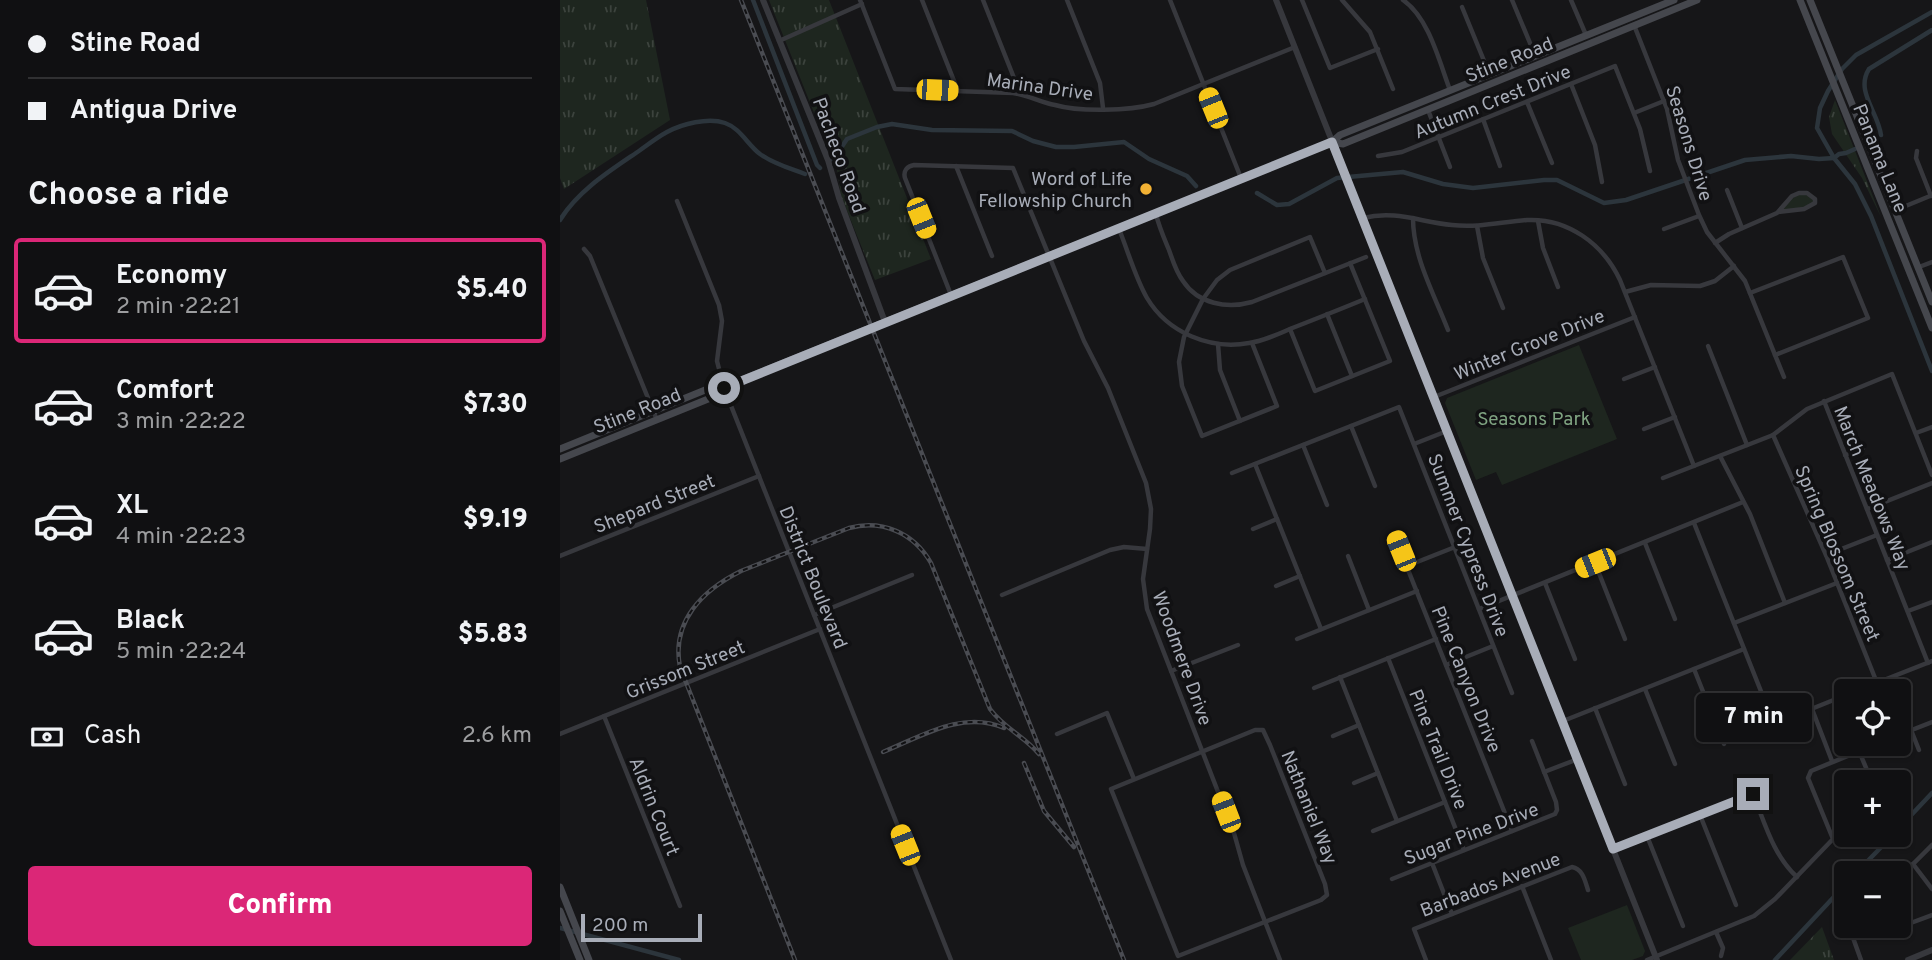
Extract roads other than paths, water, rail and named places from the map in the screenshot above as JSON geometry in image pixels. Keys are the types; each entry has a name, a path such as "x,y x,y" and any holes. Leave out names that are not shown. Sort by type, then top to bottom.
{"main road":[{"name":"Stine Road","path":"560,449 571,449 656,416 715,386 724,388 1332,142 1340,135 1674,0"},
{"name":"Stine Road","path":"1332,142 1343,144 1697,0"},
{"name":"Panama Lane","path":"1800,0 1932,328"},
{"name":"Panama Lane","path":"1810,0 1932,302"},
{"path":"1634,25 1636,20 1664,4"},
{"path":"1560,55 1580,43 1586,35"},
{"path":"1410,116 1446,96 1450,90"},
{"path":"1880,197 1896,211"},
{"path":"1897,240 1911,264 1918,268"},
{"name":"Stine Road","path":"571,449 599,434 656,416"},
{"path":"560,457 571,449"},
{"path":"560,887 578,943 580,960"},
{"path":"560,902 569,918"},
{"path":"560,911 569,918"},
{"path":"578,943 589,960"}],"street":[{"name":"Pacheco Road","path":"763,0 828,160 839,198 886,322"},
{"path":"922,0 958,91"},
{"path":"983,0 1020,94"},
{"path":"1067,0 1100,83 1103,108"},
{"path":"1170,0 1241,178"},
{"path":"1276,0 1657,958"},
{"path":"1303,0 1330,68 1378,49"},
{"path":"1342,0 1366,26 1393,89"},
{"path":"1403,0 1423,23 1450,90"},
{"path":"1512,0 1535,55"},
{"path":"1571,0 1586,35"},
{"path":"779,41 861,2"},
{"name":"Marina Drive","path":"861,2 895,89 1020,94 1063,107 1146,106 1295,47"},
{"path":"1462,7 1489,74"},
{"name":"Seasons Drive","path":"1634,25 1664,101 1686,186 1707,232 1751,293 1784,377"},
{"name":"Autumn Crest Drive","path":"1378,156 1402,152 1615,66 1634,113"},
{"path":"1571,84 1595,145 1602,182"},
{"path":"1650,172 1634,113 1664,101"},
{"path":"1527,102 1552,163"},
{"path":"1428,109 1450,167"},
{"path":"1483,119 1500,166"},
{"path":"1896,211 1931,196 1916,158 1917,151"},
{"path":"951,295 905,178 906,169 914,165 956,166 992,256"},
{"name":"Woodmere Drive","path":"956,166 1013,168 1084,341 1108,388 1146,483 1151,509 1143,579 1144,600 1280,960"},
{"path":"1727,190 1742,228"},
{"path":"1715,243 1778,212 1804,209 1813,205 1815,199 1807,193 1795,194 1778,212"},
{"name":"District Boulevard","path":"677,201 721,312 722,329 717,361 724,388 951,960"},
{"path":"1156,213 1178,273 1191,290 1203,299 1226,305 1243,305 1366,257"},
{"path":"1363,218 1391,214 1454,226 1538,220 1566,227 1591,241 1612,264 1625,292 1694,466"},
{"path":"1664,229 1699,215"},
{"path":"1413,218 1413,236 1419,256 1448,330"},
{"path":"1538,220 1542,248 1558,287"},
{"path":"1477,226 1483,258 1503,308"},
{"path":"1118,228 1147,298 1166,320 1186,334 1203,341 1237,345 1252,343 1365,299"},
{"path":"1252,343 1277,406 1202,436 1182,386 1180,353 1203,299 1217,280 1230,270 1310,237 1325,273"},
{"path":"584,249 590,256 656,416"},
{"path":"1751,293 1843,257 1868,318 1775,355"},
{"path":"1918,268 1932,262"},
{"path":"1290,329 1315,391 1390,361 1350,263"},
{"path":"1625,292 1651,285 1700,286 1714,281 1734,266"},
{"path":"1327,314 1352,376"},
{"name":"Winter Grove Drive","path":"1434,397 1635,317"},
{"path":"1219,344 1220,370 1240,421"},
{"path":"1708,346 1747,445"},
{"path":"1624,379 1655,367"},
{"path":"1663,478 1773,435 1807,408 1892,374 1932,475"},
{"name":"March Meadows Way","path":"1824,401 1930,662"},
{"name":"Summer Cypress Drive","path":"1351,426 1399,407 1512,693"},
{"path":"1644,429 1675,416"},
{"path":"1231,473 1351,426 1375,486"},
{"path":"1916,433 1932,427"},
{"path":"1414,444 1447,431"},
{"name":"Spring Blossom Street","path":"1773,435 1826,555 1875,679"},
{"path":"1303,445 1327,505"},
{"path":"1845,455 1863,447"},
{"path":"1720,456 1752,520 1785,603"},
{"path":"1255,464 1321,629"},
{"name":"Shepard Street","path":"560,556 759,476"},
{"path":"1867,509 1932,483"},
{"path":"1479,609 1743,502"},
{"path":"1253,528 1277,519"},
{"path":"1694,523 1774,724 1834,700"},
{"path":"1826,555 1877,534"},
{"name":"Pine Canyon Drive","path":"1395,537 1512,831"},
{"path":"1887,560 1932,542"},
{"path":"1644,543 1675,619"},
{"path":"1002,595 1110,550 1124,547 1147,550"},
{"path":"1407,566 1455,547"},
{"path":"1348,556 1369,610"},
{"path":"1595,563 1625,639"},
{"path":"814,615 912,575"},
{"path":"1276,586 1300,576"},
{"path":"1545,583 1575,659"},
{"path":"1734,623 1837,583"},
{"path":"1297,639 1417,591"},
{"path":"1908,611 1932,602"},
{"name":"Grissom Street","path":"560,734 820,629"},
{"path":"1314,688 1436,639"},
{"path":"1171,671 1238,645"},
{"path":"1446,665 1493,646"},
{"path":"1563,721 1744,649"},
{"name":"Pine Trail Drive","path":"1388,658 1464,850"},
{"path":"1887,679 1930,662"},
{"path":"1695,669 1724,744"},
{"path":"1340,677 1397,821"},
{"path":"1645,689 1675,764"},
{"path":"1595,708 1625,784"},
{"path":"1812,709 1832,761"},
{"path":"1057,734 1107,713 1134,779"},
{"name":"Aldrin Court","path":"604,716 680,906"},
{"path":"1919,750 1911,730 1932,722"},
{"path":"1334,736 1359,725"},
{"name":"Nathaniel Way","path":"1202,751 1255,730 1263,730 1320,871 1327,895 1321,900 1265,922"},
{"path":"1532,741 1544,772 1578,759"},
{"path":"1202,751 1111,789 1178,956 1265,922"},
{"path":"1647,960 1745,921 1762,911 1797,877 1833,839 1808,778 1811,771 1846,756"},
{"name":"Sugar Pine Drive","path":"1392,879 1555,814 1557,810 1544,772"},
{"path":"1354,783 1378,773"},
{"path":"1613,849 1753,794 1776,851 1797,877"},
{"path":"1373,831 1445,802"},
{"path":"1700,815 1736,905"},
{"path":"1647,836 1683,926"},
{"path":"1932,845 1913,864 1932,889"},
{"path":"1432,863 1452,914"},
{"name":"Barbados Avenue","path":"1426,960 1414,929 1569,868 1575,867 1581,872 1588,891"},
{"path":"1522,886 1551,960"},
{"path":"1911,923 1932,915"},
{"path":"1716,932 1723,948 1721,956"},
{"path":"1853,938 1861,960"},
{"path":"1908,960 1932,950"}],"waterway":[{"path":"753,0 820,168"},
{"path":"1932,12 1856,55 1842,69 1820,108 1817,128 1834,158 1855,184 1871,216 1932,371"},
{"path":"1881,135 1866,93 1865,77 1869,69 1932,30"},
{"path":"560,220 576,200 604,175 663,134 695,122 718,121 730,125 765,157 805,174"},
{"path":"833,160 847,139 892,124 932,130 1012,131 1033,141 1056,147 1124,142 1149,159 1187,176 1196,186"},
{"path":"1257,193 1277,205 1289,204 1337,178 1403,172 1443,184 1473,188 1557,180 1604,203 1626,200 1745,160 1791,156 1834,158 1855,149"},
{"path":"1911,815 1932,793"},
{"path":"1868,861 1881,847"},
{"path":"1775,960 1834,897"},
{"path":"560,928 679,960"}],"railway":[{"path":"741,0 1124,960"},
{"path":"795,960 680,667 678,650 685,621 714,588 741,571 849,528 873,525 906,536 931,563 990,709 1039,754"},
{"path":"883,752 958,723 989,723 1004,728"},
{"path":"1024,763 1044,811 1074,847"}],"place":[{"name":"Word of Life Fellowship Church","path":"1146,189"}],"park label":[{"name":"Seasons Park","path":"1534,418"}]}
